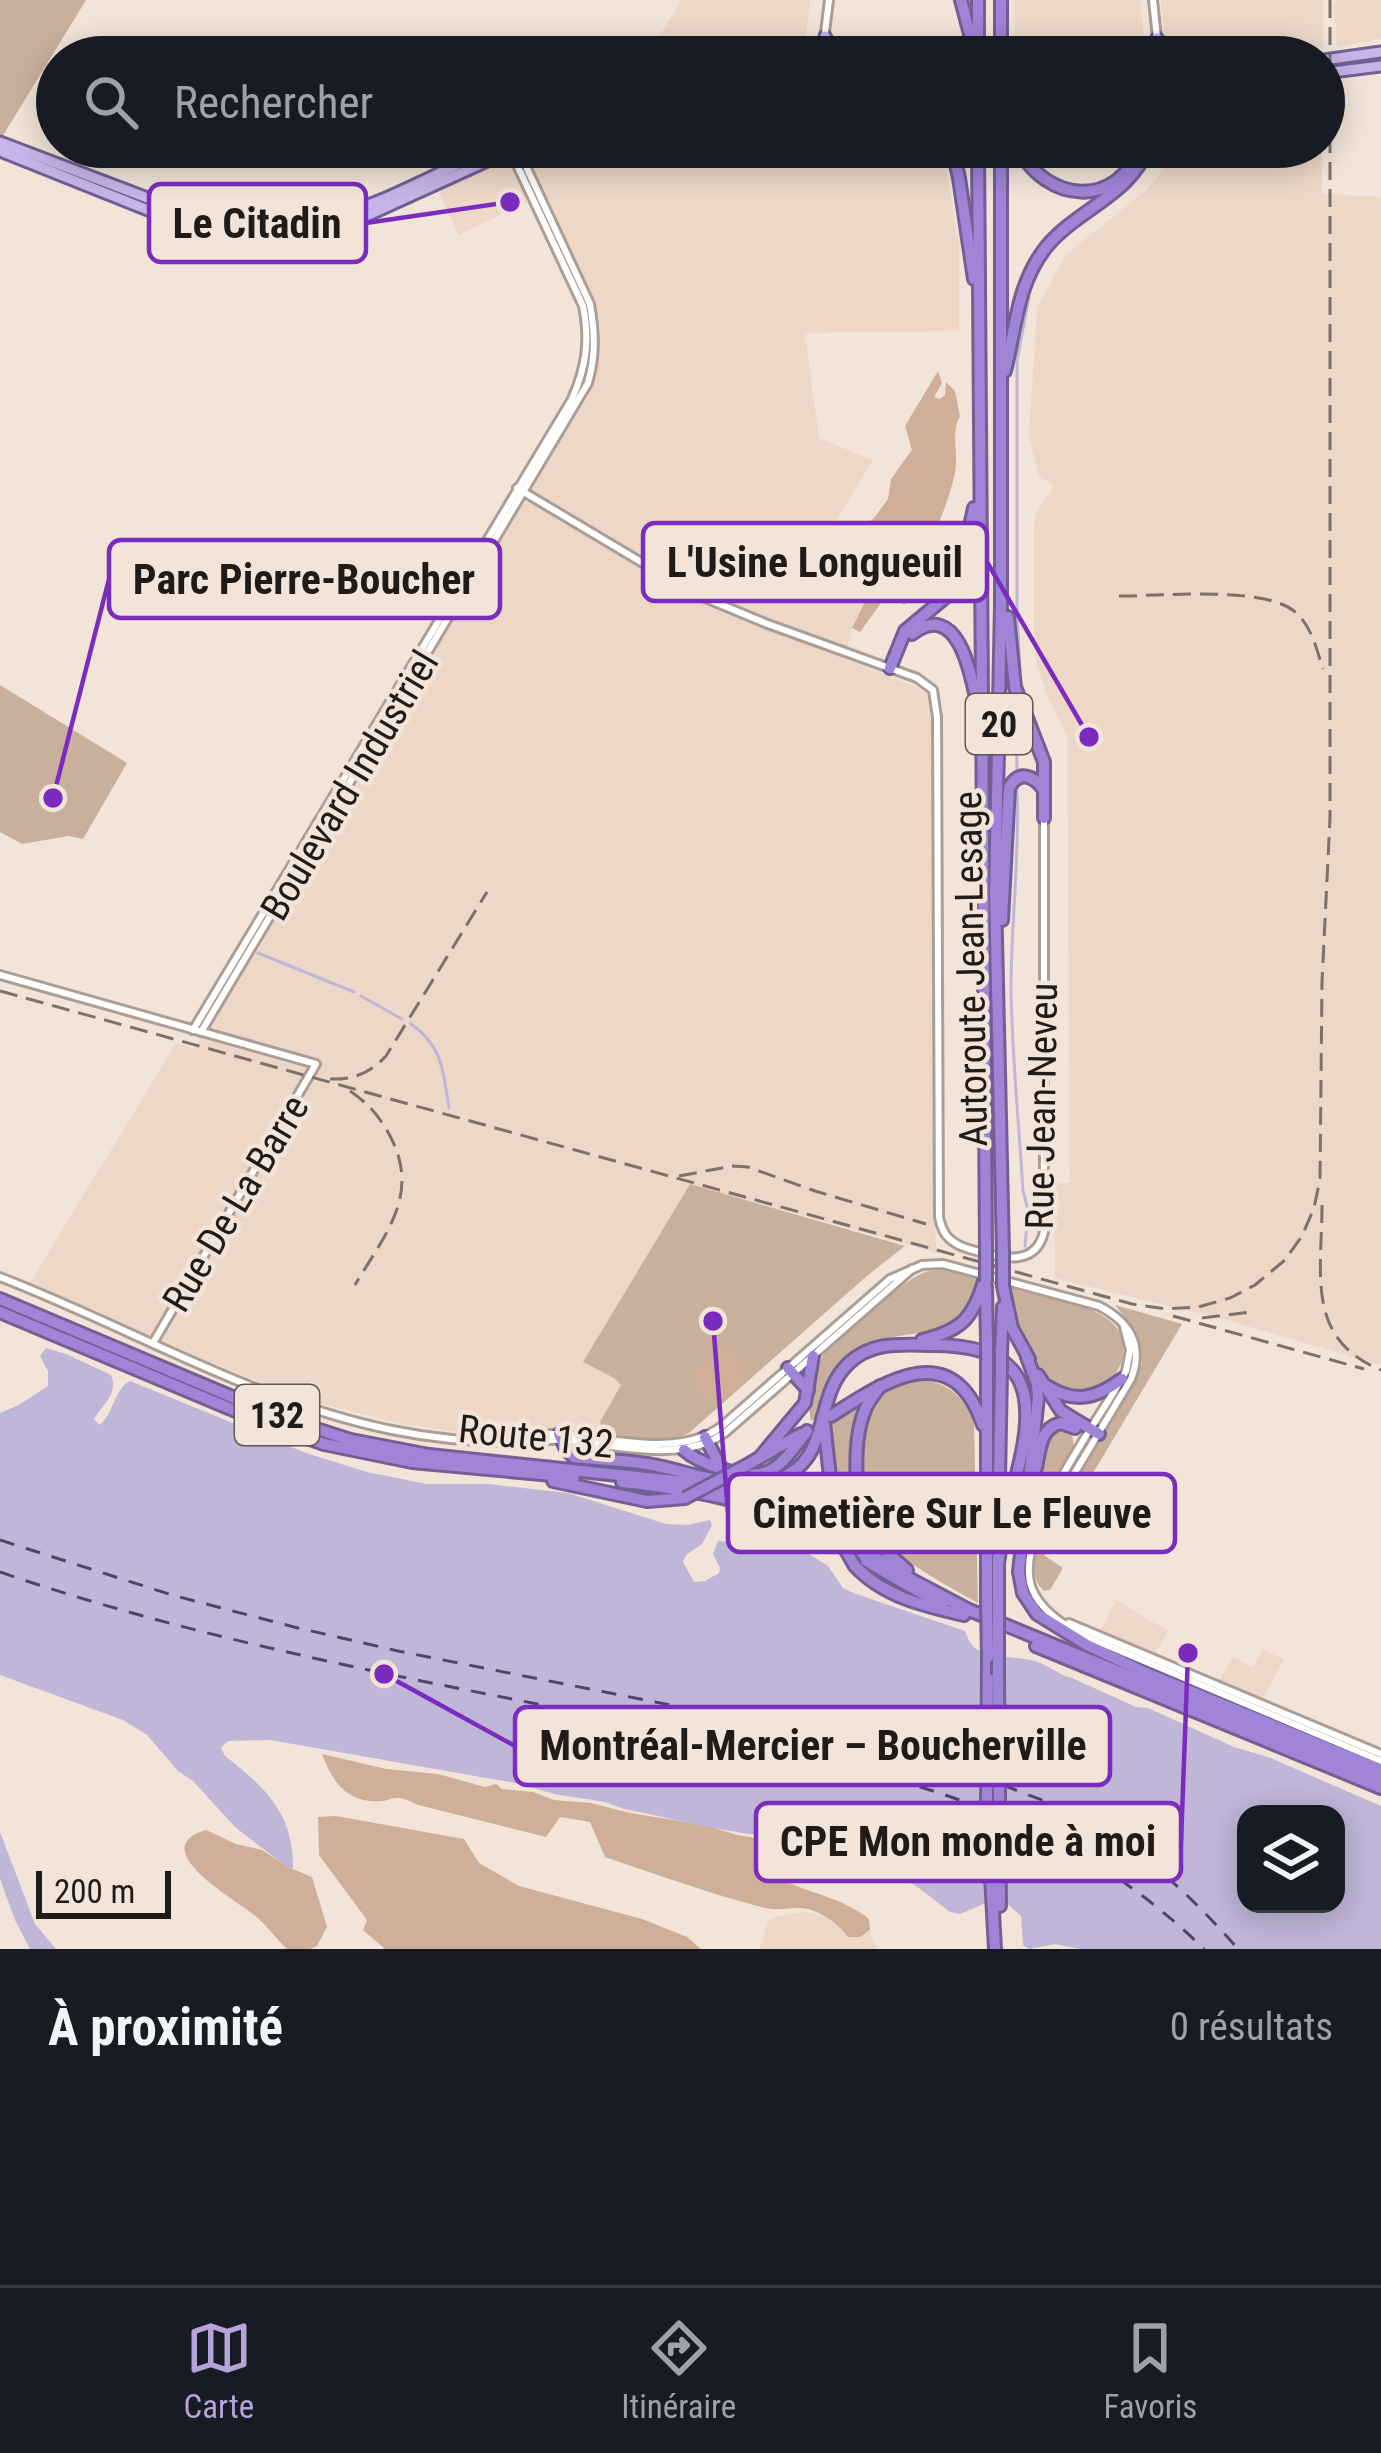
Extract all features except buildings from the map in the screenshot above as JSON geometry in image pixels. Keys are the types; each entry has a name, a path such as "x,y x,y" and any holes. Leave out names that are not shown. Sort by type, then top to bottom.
{"highway":[{"path":"961,0 971,36"},
{"path":"977,36 978,0"},
{"path":"1001,0 1001,36"},
{"path":"956,168 979,306"},
{"name":"Autoroute Jean-Lesage","path":"978,168 987,1437 993,1602"},
{"name":"Autoroute Jean-Lesage","path":"1001,168 995,849 1003,1286"},
{"path":"1032,168 1063,190 1081,192 1117,180 1129,168"},
{"path":"1001,386 1017,307 1035,262 1061,230 1138,168"},
{"path":"894,669 907,629 959,580 979,487"},
{"path":"1001,554 1013,675 1022,711 1042,756 1044,818"},
{"path":"894,669 916,630 935,625 949,630 969,669 984,738"},
{"path":"997,953 1010,788 1015,779 1027,776 1044,790"},
{"path":"564,1440 568,1453 577,1457 645,1464 748,1484 773,1481 792,1472 814,1446 831,1388 847,1365 874,1348 942,1335 961,1324 986,1279"},
{"path":"998,1564 1003,1286"},
{"path":"1003,1286 1012,1328 1042,1383 1061,1411 1089,1435"},
{"name":"Route 132","path":"0,1299 317,1430 416,1454 720,1487 771,1502 830,1529 953,1602 1381,1779"},
{"name":"Route 132","path":"0,1312 315,1441 393,1460 678,1489 751,1505 813,1530 964,1615"},
{"path":"907,1344 981,1350 1006,1366 1022,1388 1028,1410 993,1602 987,1804 998,1949"},
{"path":"761,1456 804,1406 813,1356"},
{"path":"1027,1357 1038,1398 1019,1575 1030,1606 1046,1622 1123,1663 1381,1779"},
{"path":"791,1371 808,1390"},
{"path":"520,1473 642,1500 685,1498 880,1386 912,1373 933,1373 963,1389 987,1437"},
{"path":"1042,1383 1064,1396 1082,1399 1101,1394 1122,1379"},
{"path":"880,1386 862,1417 857,1496 872,1535 914,1576"},
{"path":"1026,1505 1046,1431 1061,1423 1089,1435"},
{"path":"684,1450 748,1477 766,1473 819,1424"},
{"path":"819,1424 840,1540 870,1581 892,1594 964,1615 1381,1779"},
{"path":"706,1440 721,1468"},
{"path":"506,1463 682,1471"},
{"path":"830,1529 991,1614 1381,1779"}],"main road":[{"path":"1345,57 1381,52"},
{"path":"1345,70 1381,66"},
{"path":"0,142 36,156"},
{"path":"0,151 36,165"},
{"path":"43,168 198,230 287,238 338,229 472,168"},
{"path":"68,168 216,223 263,228 342,216 448,168"}],"street":[{"path":"825,36 829,0"},
{"path":"1153,0 1157,36"},
{"name":"Boulevard Industriel","path":"197,1031 564,417 580,381 588,352 583,298 525,170"},
{"path":"520,490 693,593 894,669"},
{"name":"Rue Jean-Neveu","path":"894,669 932,687 937,710 938,1217 954,1243 1009,1259 1035,1251 1045,1227 1044,818"},
{"path":"0,975 197,1031"},
{"name":"Rue De La Barre","path":"153,1342 316,1064 197,1031"},
{"path":"564,1440 684,1450 726,1432 890,1279 933,1263 943,1264 1100,1306 1135,1339 1131,1379 1089,1435 1035,1539"},
{"path":"791,1371 912,1269"},
{"path":"0,1277 258,1389 393,1431 473,1442 673,1444 706,1440"},
{"path":"1123,1324 1130,1353 1122,1379 1043,1512 1029,1567 1032,1589 1044,1608 1074,1631 1381,1757"}],"shaded area":[{"path":"0,0 86,0 64,36 36,36 36,82 0,137"},
{"path":"681,0 810,0 806,36 660,36"},
{"path":"1015,0 1141,0 1144,36 1015,36"},
{"path":"1161,0 1323,0 1323,36 1165,36"},
{"path":"1338,0 1381,0 1381,39 1345,46 1345,36 1336,36 1334,5"},
{"path":"477,168 513,168 528,202 458,235 437,187"},
{"path":"529,168 946,168 959,244 959,331 805,333 819,438 873,460 818,550 875,582 852,628 844,659 919,688 932,709 937,1253 690,1184 584,1362 621,1386 594,1433 531,1430 481,1435 402,1424 310,1401 30,1283 176,1043 194,1048 581,400 596,360 594,315"},
{"path":"1162,168 1322,168 1322,194 1381,197 1381,1365 1055,1278 1054,1182 1070,1183 1067,735 1037,666 1034,640 1034,521 1054,486 1039,476 1029,436 1037,308 1065,256 1157,178"},
{"path":"938,371 942,383 934,397 945,395 946,382 955,391 960,416 955,473 928,548 946,564 942,573 904,605 895,598 884,599 860,632 852,628 875,582 836,560 846,540 874,518 888,499 891,479 912,450 905,426"},
{"path":"0,685 127,763 83,839 69,836 22,844 0,832"},
{"path":"690,1184 905,1246 689,1433 658,1440 604,1433 600,1422 621,1385 583,1362"},
{"path":"942,1270 978,1279 961,1316 941,1328 874,1342 847,1357 829,1381 811,1421 814,1380 822,1357 901,1287 925,1272"},
{"path":"1012,1289 1077,1305 1110,1321 1121,1336 1123,1354 1106,1384 1091,1392 1072,1392 1053,1382 1022,1334"},
{"path":"1115,1305 1182,1324 1044,1555 1063,1568 1050,1590 1044,1591 1036,1578 1036,1552 1142,1364 1138,1339"},
{"path":"46,1348 111,1375 112,1393 94,1419 99,1425 130,1381 306,1453 367,1472 427,1484 489,1484 568,1493 666,1524 710,1520 702,1544 683,1562 694,1582 719,1573 713,1554 718,1541 735,1542 739,1535 764,1533 792,1543 828,1566 843,1588 965,1631 981,1652 1040,1663 1381,1806 1381,1949 1080,1949 1055,1944 1029,1949 1023,1945 1021,1916 1009,1905 983,1904 960,1914 950,1912 866,1856 847,1834 794,1838 736,1832 515,1783 270,1740 228,1741 221,1748 225,1756 253,1779 282,1817 292,1849 293,1868 288,1868 235,1827 147,1735 123,1720 0,1675 0,1413 48,1386 48,1371 40,1356"},
{"path":"733,1348 744,1380 721,1402 704,1398 695,1388 695,1371"},
{"path":"919,1379 954,1392 974,1423 978,1603 893,1549 871,1522 864,1504 864,1446 873,1407 890,1389"},
{"path":"865,1399 854,1441 851,1485 856,1513 873,1547 842,1529 829,1426"},
{"path":"1062,1428 1072,1434 1074,1448 1030,1528 1047,1440"},
{"path":"1116,1600 1168,1631 1155,1653 1100,1631"},
{"path":"1264,1649 1284,1660 1262,1699 1219,1681 1233,1657 1252,1667"},
{"path":"322,1754 787,1843 756,1862 783,1880 856,1910 869,1919 870,1930 860,1937 848,1937 831,1920 811,1910 765,1908 605,1857 590,1822 560,1817 546,1837 402,1798 360,1799 339,1785"},
{"path":"336,1816 464,1839 479,1863 519,1886 642,1919 687,1937 701,1949 385,1949 363,1930 367,1920 319,1855 318,1817"},
{"path":"206,1830 262,1850 312,1877 327,1927 317,1946 287,1949 258,1918 200,1874 185,1849 189,1838"},
{"path":"0,1832 35,1924 56,1949 30,1949 15,1920 0,1879"},
{"path":"805,1912 832,1918 854,1937 870,1932 877,1949 760,1949 768,1921"}],"waterway":[{"path":"1020,670 1017,360 1029,297"},
{"path":"1016,714 1017,770"},
{"path":"1017,788 1011,989 1028,1210 1025,1246"},
{"path":"258,953 354,992"},
{"path":"361,996 402,1019"},
{"path":"410,1023 435,1050 449,1108"}],"ferry route":[{"path":"0,1540 172,1595 294,1627 892,1749 982,1778"},
{"path":"0,1572 229,1638 802,1756 981,1808"},
{"path":"1003,1785 1075,1814 1117,1838 1172,1882 1238,1949"},
{"path":"1001,1816 1109,1872 1204,1949"}],"railway":[{"path":"1330,0 1330,36"},
{"path":"0,991 1132,1304 1198,1307 1255,1285 1285,1260 1302,1236 1320,1179 1330,818 1330,168"},
{"path":"1119,596 1236,595 1279,603 1305,623 1323,669"},
{"path":"330,1079 361,1074 386,1056 487,892"},
{"path":"350,1091 385,1127 402,1176 396,1213 355,1285"},
{"path":"679,1176 748,1167 926,1224"},
{"path":"1322,1205 1321,1279 1329,1322 1357,1357 1381,1370"},
{"path":"1202,1318 1251,1312"},
{"path":"1173,1316 1364,1369"}],"place":[{"name":"Le Citadin","path":"510,202"},
{"name":"L'Usine Longueuil","path":"1089,737"},
{"name":"Parc Pierre-Boucher","path":"53,798"},
{"name":"Cimetière Sur Le Fleuve","path":"713,1321"},
{"name":"CPE Mon monde à moi","path":"1188,1653"},
{"name":"Montréal-Mercier – Boucherville","path":"384,1674"}]}
